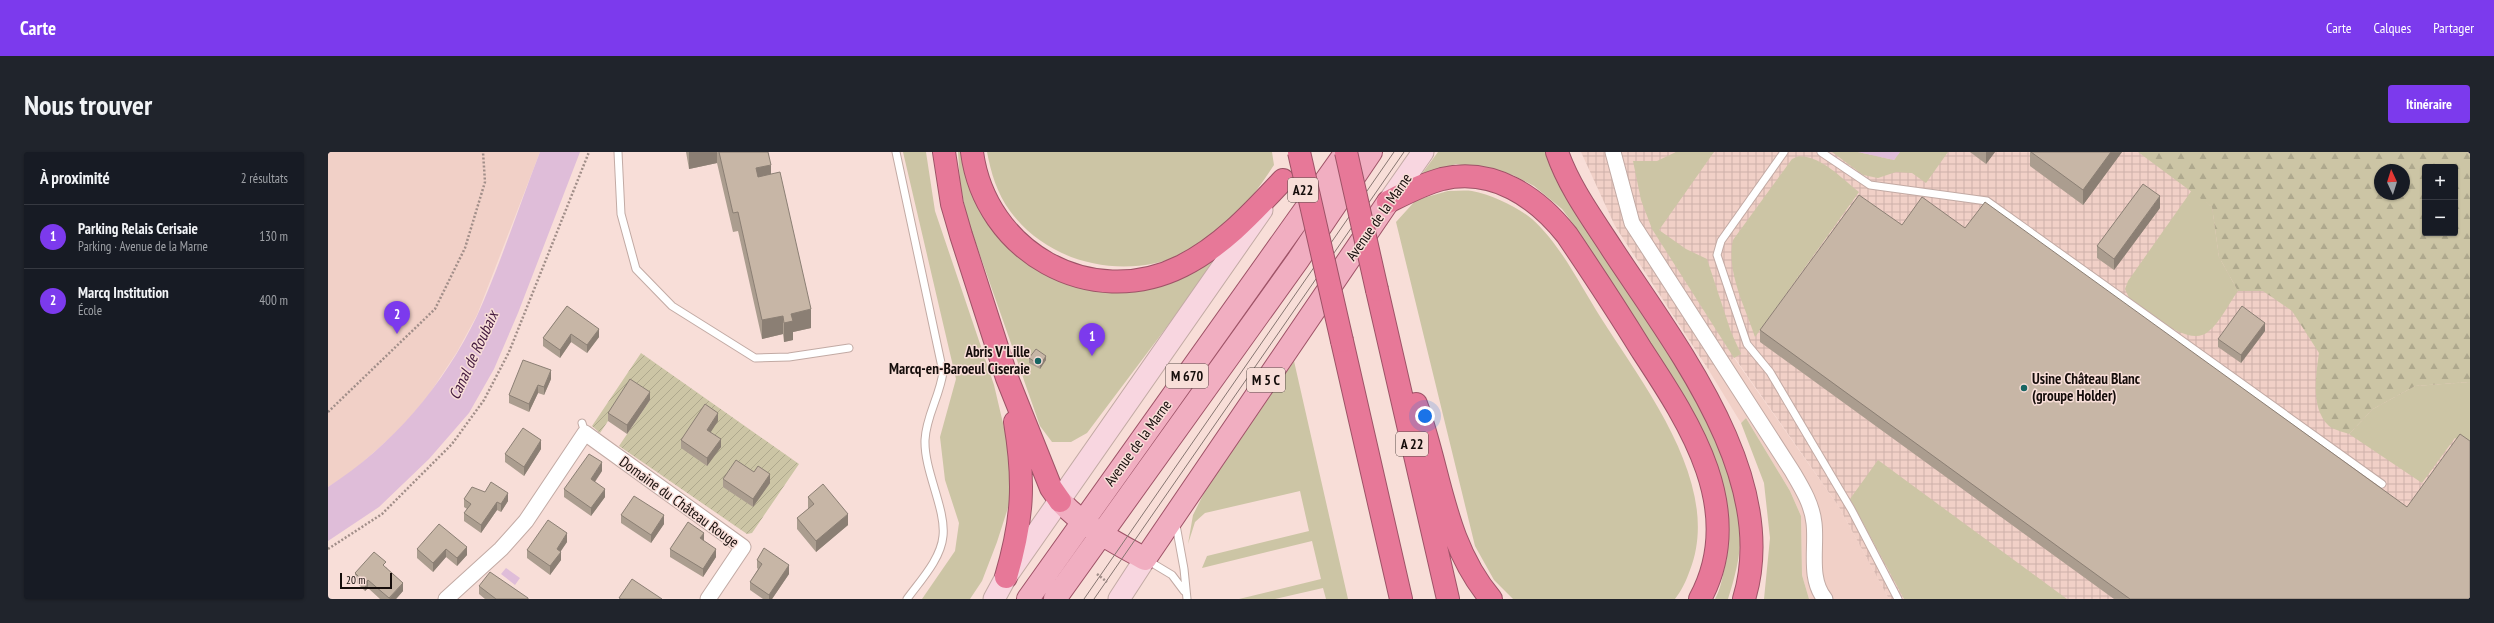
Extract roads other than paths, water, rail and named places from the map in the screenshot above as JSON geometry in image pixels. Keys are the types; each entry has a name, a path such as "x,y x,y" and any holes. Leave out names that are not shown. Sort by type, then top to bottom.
{"highway":[{"path":"944,152 952,204 959,230 1007,378 1051,488 1060,501"},
{"path":"972,152 982,191 992,211 1013,240 1048,264 1088,278 1109,281 1133,281 1156,276 1180,267 1203,254 1249,216 1283,180"},
{"name":"A22","path":"1290,152 1316,227"},
{"path":"1299,152 1401,599"},
{"name":"A 22","path":"1346,152 1448,599"},
{"path":"1557,152 1582,203 1686,365 1717,418 1729,446 1746,492 1752,525 1752,558 1744,599"},
{"path":"1388,202 1442,179 1482,178 1505,185 1528,196 1547,212 1567,235 1679,408 1707,468 1716,504 1717,551 1712,576 1700,599"},
{"path":"1387,333 1425,432 1451,530 1464,559 1491,599"},
{"path":"1006,577 1017,530 1023,480 1007,378"}],"main road":[{"name":"Avenue de la Marne","path":"1283,180 1303,152"},
{"name":"Avenue de la Marne","path":"1028,599 1346,152"},
{"name":"Avenue de la Marne","path":"1055,599 1298,260 1371,152"},
{"name":"Avenue de la Marne","path":"1145,559 1388,202"},
{"path":"1060,501 1082,522 1101,535 1145,559"}],"street":[{"name":"Avenue de la Marne","path":"1388,202 1423,152"},
{"path":"1614,152 1632,223 1792,471 1807,498 1814,523 1817,583 1825,599"},
{"name":"Avenue de la Marne","path":"994,599 1006,577 1283,180"},
{"name":"Domaine du Château Rouge","path":"446,599 501,550 526,521 584,428 743,547 708,599"},
{"name":"Avenue de la Marne","path":"1119,599 1145,559"}],"lane":[{"path":"618,152 621,214 636,269 672,306 755,358 789,357 848,348"},
{"path":"896,152 943,372 941,390 930,414 925,439 926,460 941,516 943,536 936,558 907,599"},
{"path":"1784,152 1721,241 1717,255 1747,344 1770,372 1847,502 1898,599"},
{"path":"1821,152 1870,185 1987,201 2382,484"},
{"path":"1181,504 1176,529 1184,569 1186,596"},
{"path":"1145,559 1172,575 1186,596"}],"water":[{"name":"Canal de Roubaix","path":"540,152 580,152 518,313 494,369 469,413 429,459 379,507 328,541 328,487 374,453 395,433 432,390 449,366 464,341 486,296"},
{"path":"1858,152 1900,152 1894,160"},
{"path":"506,568 520,578 515,585 501,574"}],"tram line":[{"path":"1084,599 1394,152"},
{"path":"1094,599 1404,152"}],"place":[{"name":"Marcq Institution","path":"397,334"},
{"name":"Parking Relais Cerisaie","path":"1092,356"},
{"name":"Abris V'Lille Marcq-en-Baroeul Ciseraie","path":"1038,361"},
{"name":"Usine Château Blanc (groupe Holder)","path":"2024,388"}]}
